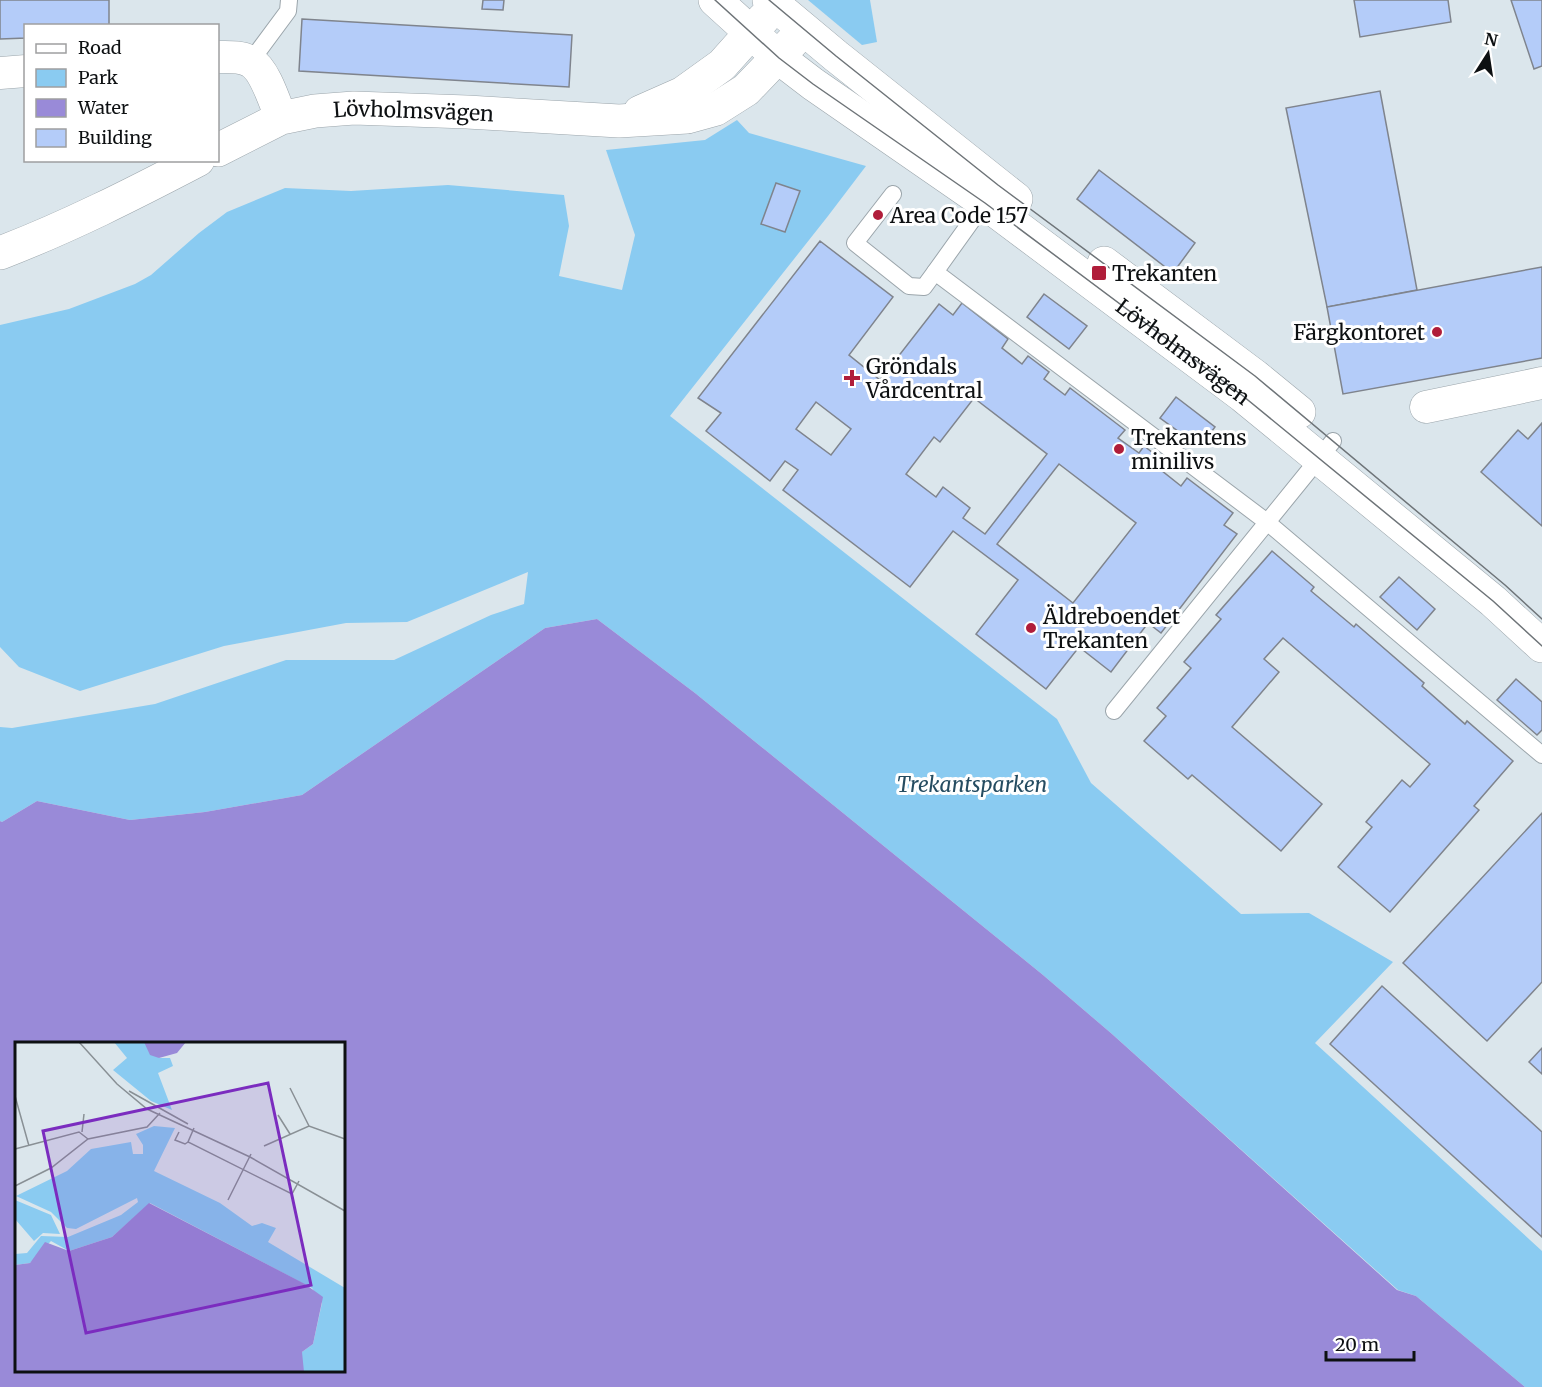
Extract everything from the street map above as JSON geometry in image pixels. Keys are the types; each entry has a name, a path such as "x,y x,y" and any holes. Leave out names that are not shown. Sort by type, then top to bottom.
{"street":[{"path":"715,0 779,58"},
{"name":"Lövholmsvägen","path":"619,122 682,93 722,65 751,33 772,2 991,194"},
{"name":"Lövholmsvägen","path":"219,149 281,118 315,111 354,108 467,112 619,122 687,117 717,109 746,90 804,30"},
{"path":"219,57 251,61 261,72 281,118"},
{"name":"Lövholmsvägen","path":"779,58 813,84 991,194 1255,376 1326,449 1542,646"},
{"path":"0,73 24,71"},
{"path":"0,253 62,228 194,162"},
{"path":"1426,406 1542,383"},
{"name":"Lövholmsvägen","path":"1326,449 1504,585 1542,619"}],"lane":[{"path":"251,61 288,11 289,0"},
{"path":"893,194 855,243 909,286 924,287 991,194"},
{"path":"935,272 1268,522 1542,755"},
{"path":"1114,711 1326,449"}],"green space":[{"path":"808,0 870,0 877,42 862,45"},
{"name":"Trekantsparken","path":"737,120 749,133 866,166 670,416 1057,719 1091,783 1241,914 1309,913 1393,962 1315,1043 1542,1251 1542,1387 1525,1387 1416,1296 1398,1290 1043,975 695,693 597,619 545,628 302,795 205,812 130,820 37,801 2,822 0,821 0,727 12,728 155,704 286,660 394,660 491,615 524,604 528,572 407,622 346,623 224,646 80,691 19,667 0,647 0,325 69,309 135,284 151,275 227,212 285,188 351,191 448,185 564,195 569,226 559,276 622,290 635,235 606,150 705,140"}],"water":[{"path":"597,619 695,693 1043,975 1397,1290 1416,1296 1525,1387 0,1387 0,821 2,822 37,801 130,820 205,812 302,795 545,628"}],"building":[{"path":"0,0 109,0 109,24 24,24 24,38 0,39"},
{"path":"483,0 504,0 503,10 482,9"},
{"path":"1354,0 1448,0 1451,22 1360,37"},
{"path":"1511,0 1542,0 1542,66 1534,69"},
{"path":"302,19 572,35 569,87 299,71"},
{"path":"1380,91 1417,290 1327,307 1286,108"},
{"path":"1099,170 1195,243 1173,273 1077,199"},
{"path":"776,183 800,191 785,232 761,224"},
{"path":"820,241 893,297 849,355 880,380 939,304 953,315 962,303 1008,339 1002,348 1022,364 1028,356 1049,372 1044,379 1065,395 1070,388 1125,430 1118,438 1139,453 1144,446 1166,463 1161,470 1181,486 1187,478 1233,513 1224,525 1237,534 1161,633 1148,623 1111,672 1079,647 1046,689 976,634 1018,580 953,531 910,587 783,490 798,470 785,461 770,481 706,431 721,413 698,398","holes":["974,398 1047,454 985,534 963,518 970,508 943,487 936,497 906,474 934,437 940,442","816,402 851,429 831,455 796,429","1059,464 1136,523 1073,603 997,544"]},
{"name":"Färgkontoret","path":"1542,267 1542,358 1343,394 1327,307"},
{"path":"1044,294 1087,326 1069,349 1027,317"},
{"path":"1176,397 1215,427 1200,447 1160,418"},
{"path":"1542,423 1542,526 1481,472 1518,430 1528,439"},
{"path":"1272,551 1314,587 1311,591 1354,627 1356,624 1424,683 1422,686 1465,724 1467,721 1513,761 1474,806 1479,810 1390,912 1338,867 1372,827 1366,822 1402,780 1410,787 1430,764 1283,638 1264,659 1279,672 1232,727 1322,804 1281,851 1192,775 1188,779 1144,741 1166,716 1157,708 1191,668 1184,662 1221,619 1216,615"},
{"path":"1399,577 1435,609 1417,630 1380,597"},
{"path":"1516,679 1542,702 1542,730 1537,735 1497,700"},
{"path":"1542,813 1542,982 1487,1041 1403,963"},
{"path":"1382,986 1542,1132 1542,1237 1330,1044"},
{"path":"1542,1048 1542,1074 1529,1062"}],"tram line":[{"path":"715,0 779,58 813,84 985,203 1243,396 1493,601 1542,646"},
{"path":"769,0 998,185 1255,376 1505,585 1542,619"}],"place":[{"name":"Area Code 157","path":"878,215"},
{"name":"Trekanten","path":"1099,273"},
{"name":"Färgkontoret","path":"1437,332"},
{"name":"Gröndals Vårdcentral","path":"852,378"},
{"name":"Trekantens minilivs","path":"1119,449"},
{"name":"Äldreboendet Trekanten","path":"1031,628"}]}
